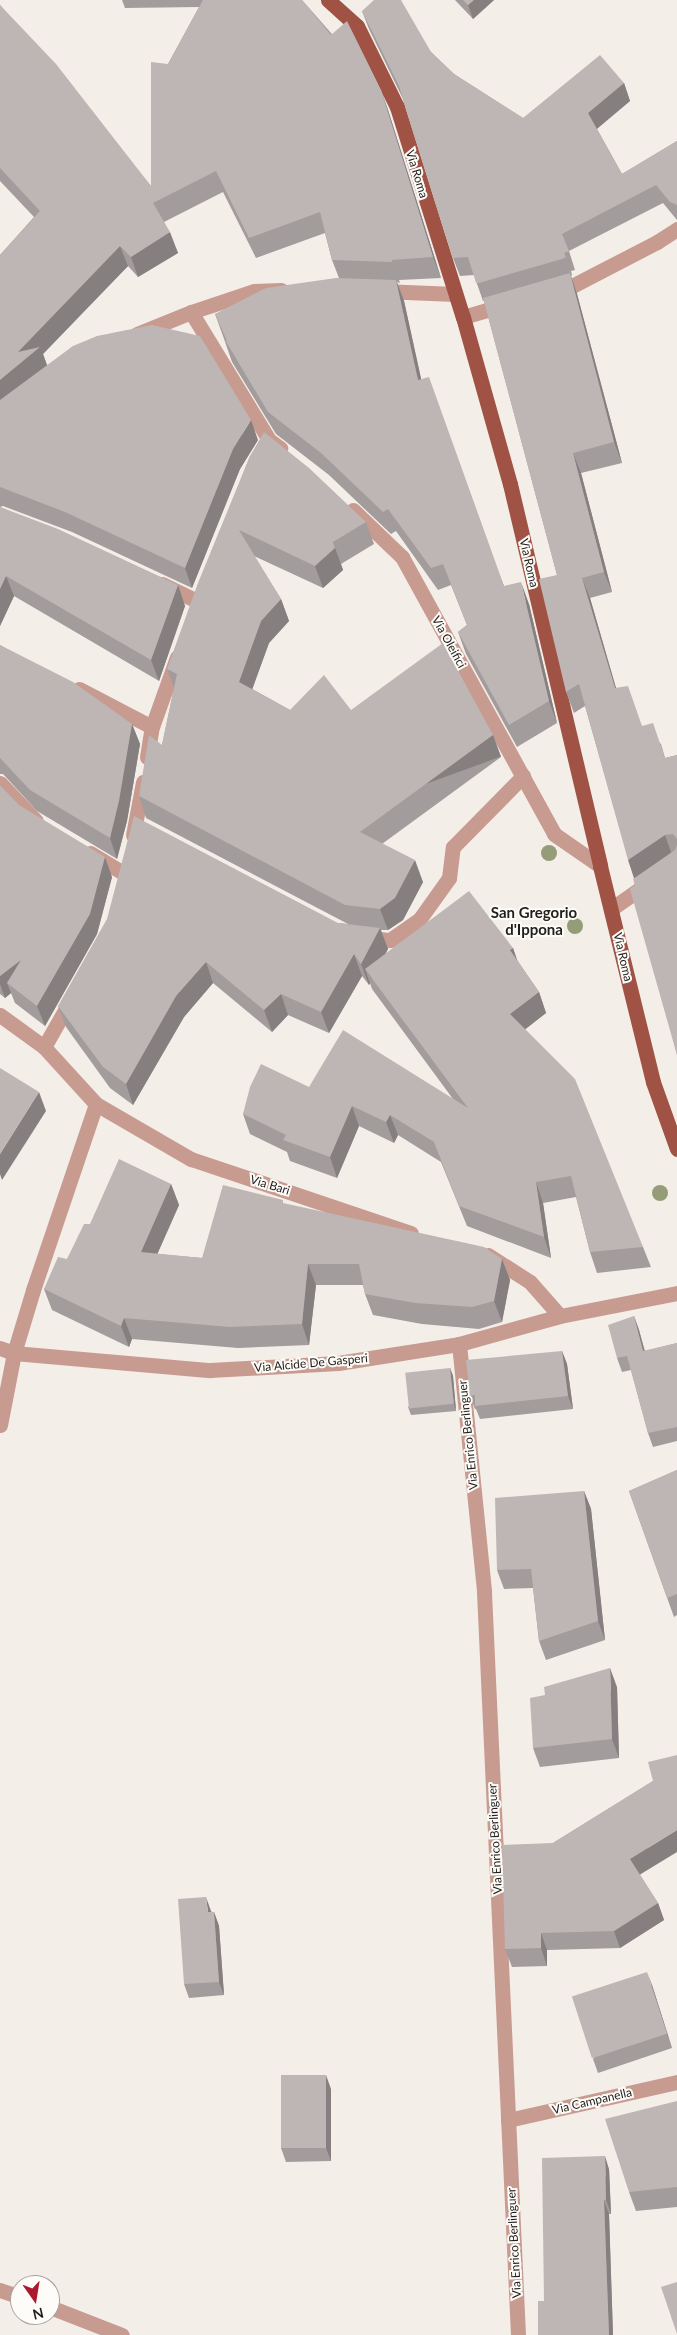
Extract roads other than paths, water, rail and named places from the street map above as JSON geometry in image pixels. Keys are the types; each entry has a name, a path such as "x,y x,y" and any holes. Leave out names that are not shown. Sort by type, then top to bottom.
{"main road":[{"name":"Via Roma","path":"328,0 357,26 397,107 463,317 510,484 653,1082 677,1148"}],"street":[{"path":"545,294 572,286 657,242 677,229"},
{"path":"120,341 191,312 254,291 292,290"},
{"path":"368,290 455,294"},
{"path":"463,317 517,302"},
{"path":"191,312 270,440 292,458"},
{"path":"259,457 270,440"},
{"name":"Via Oleifici","path":"344,502 402,557 554,834 600,866"},
{"path":"146,577 197,600"},
{"path":"190,619 204,582"},
{"path":"118,892 136,823 152,727 181,646"},
{"path":"68,683 152,727"},
{"path":"350,936 390,940 419,920 449,878 453,847 523,776"},
{"path":"0,783 31,818 48,828"},
{"path":"136,823 153,832"},
{"path":"73,843 123,873"},
{"path":"611,909 677,863"},
{"path":"44,1047 78,988"},
{"name":"Via Bari","path":"0,1015 44,1047 96,1104 191,1159 398,1229 426,1236"},
{"path":"0,1425 14,1353 33,1290 96,1104"},
{"path":"472,1248 481,1250 530,1282 560,1316"},
{"name":"Via Alcide De Gasperi","path":"0,1348 14,1353 210,1370 338,1363 459,1344 560,1316 677,1294"},
{"name":"Via Enrico Berlinguer","path":"459,1344 484,1592 518,2335"},
{"name":"Via Campanella","path":"508,2120 677,2082"},
{"path":"60,2311 122,2335"}],"district":[{"name":"San Gregorio d'Ippona","path":"534,920"}]}
